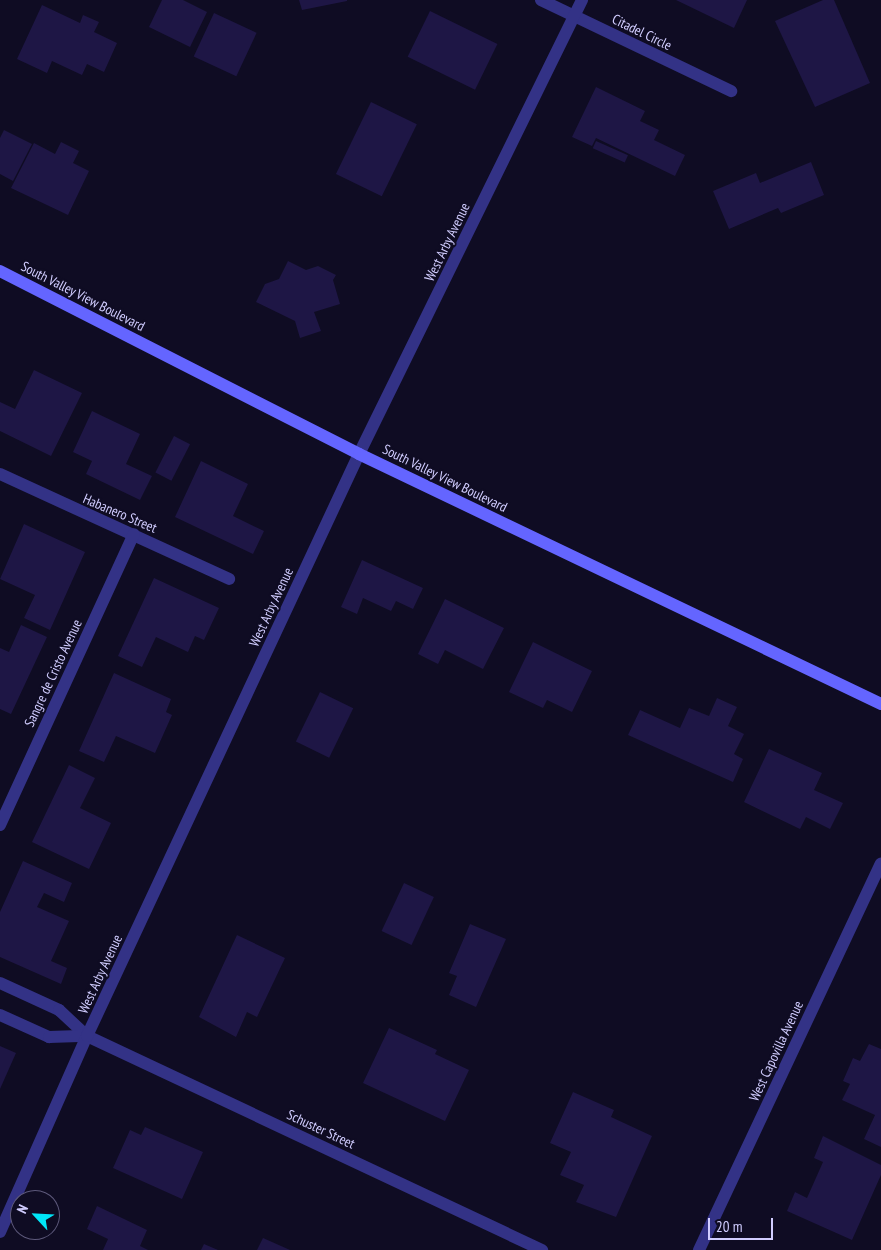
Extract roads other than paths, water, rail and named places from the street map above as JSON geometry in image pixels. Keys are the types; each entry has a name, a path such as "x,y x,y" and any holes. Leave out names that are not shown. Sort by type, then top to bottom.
{"main road":[{"name":"South Valley View Boulevard","path":"0,271 360,454 881,704"}],"street":[{"name":"Citadel Circle","path":"541,0 731,91"},
{"name":"West Arby Avenue","path":"0,1232 87,1036 360,454 582,0"},
{"name":"Habanero Street","path":"0,474 229,579"},
{"name":"Sangre de Cristo Avenue","path":"0,825 134,534"},
{"name":"West Capovilla Avenue","path":"699,1250 881,864"},
{"name":"Schuster Street","path":"0,982 59,1010 87,1036 542,1250"},
{"name":"Schuster Street","path":"0,1015 49,1037 87,1036"}]}
